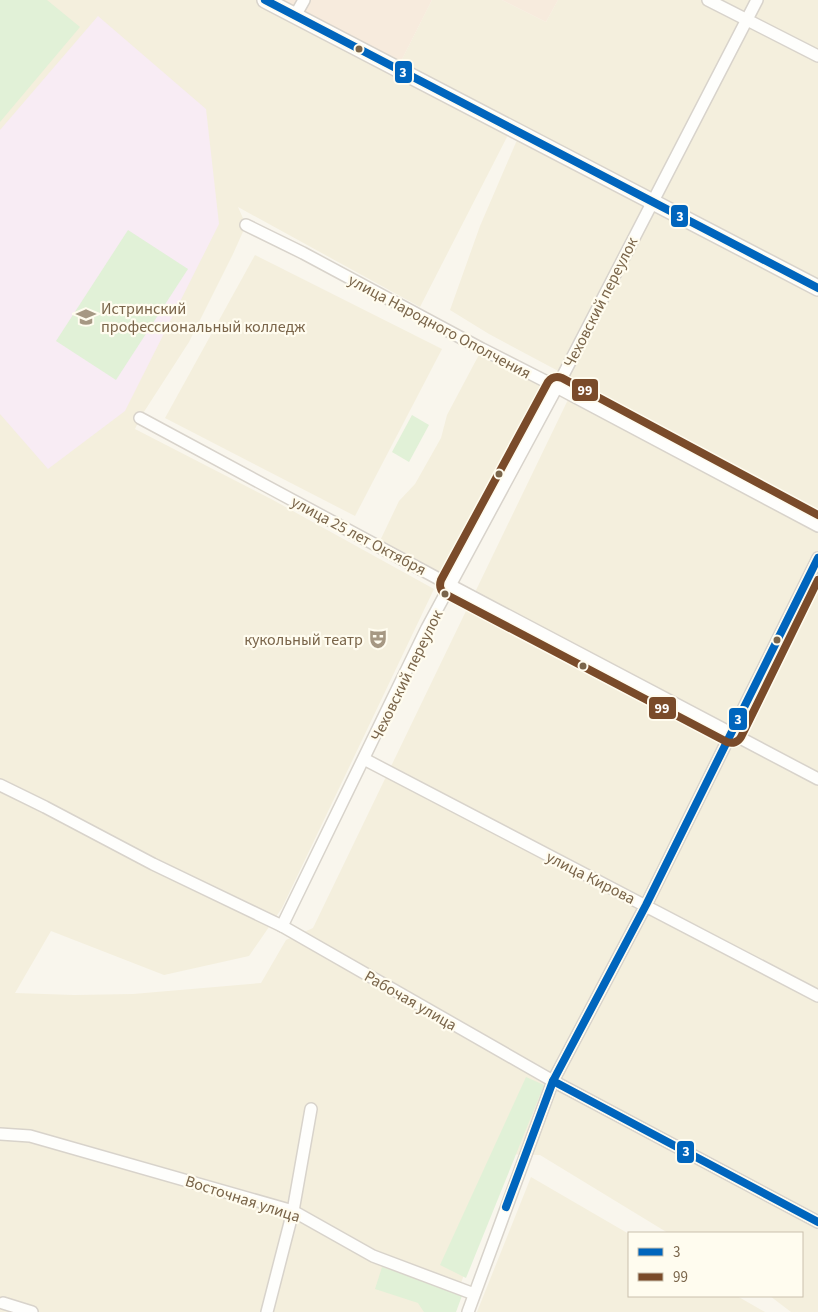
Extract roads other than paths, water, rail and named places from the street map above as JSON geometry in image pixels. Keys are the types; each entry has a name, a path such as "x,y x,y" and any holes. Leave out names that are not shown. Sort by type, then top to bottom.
{"street":[{"path":"265,0 818,288"},
{"path":"295,16 304,0"},
{"path":"708,0 818,56"},
{"name":"Чеховский переулок","path":"282,926 427,628 557,387 757,0"},
{"name":"улица Народного Ополчения","path":"246,225 818,526"},
{"name":"улица 25 лет Октября","path":"140,418 450,585 818,779"},
{"path":"468,1312 553,1081 646,905 818,558"},
{"name":"улица Кирова","path":"364,759 818,996"},
{"name":"Рабочая улица","path":"0,785 153,864 282,926 553,1081 818,1222"},
{"path":"267,1312 293,1211 311,1109"},
{"name":"Восточная улица","path":"0,1134 30,1136 293,1211 373,1256 474,1294"},
{"path":"3,1303 32,1312"}],"place":[{"name":"Истринский профессиональный колледж","path":"86,317"},
{"name":"кукольный театр","path":"378,639"}]}
